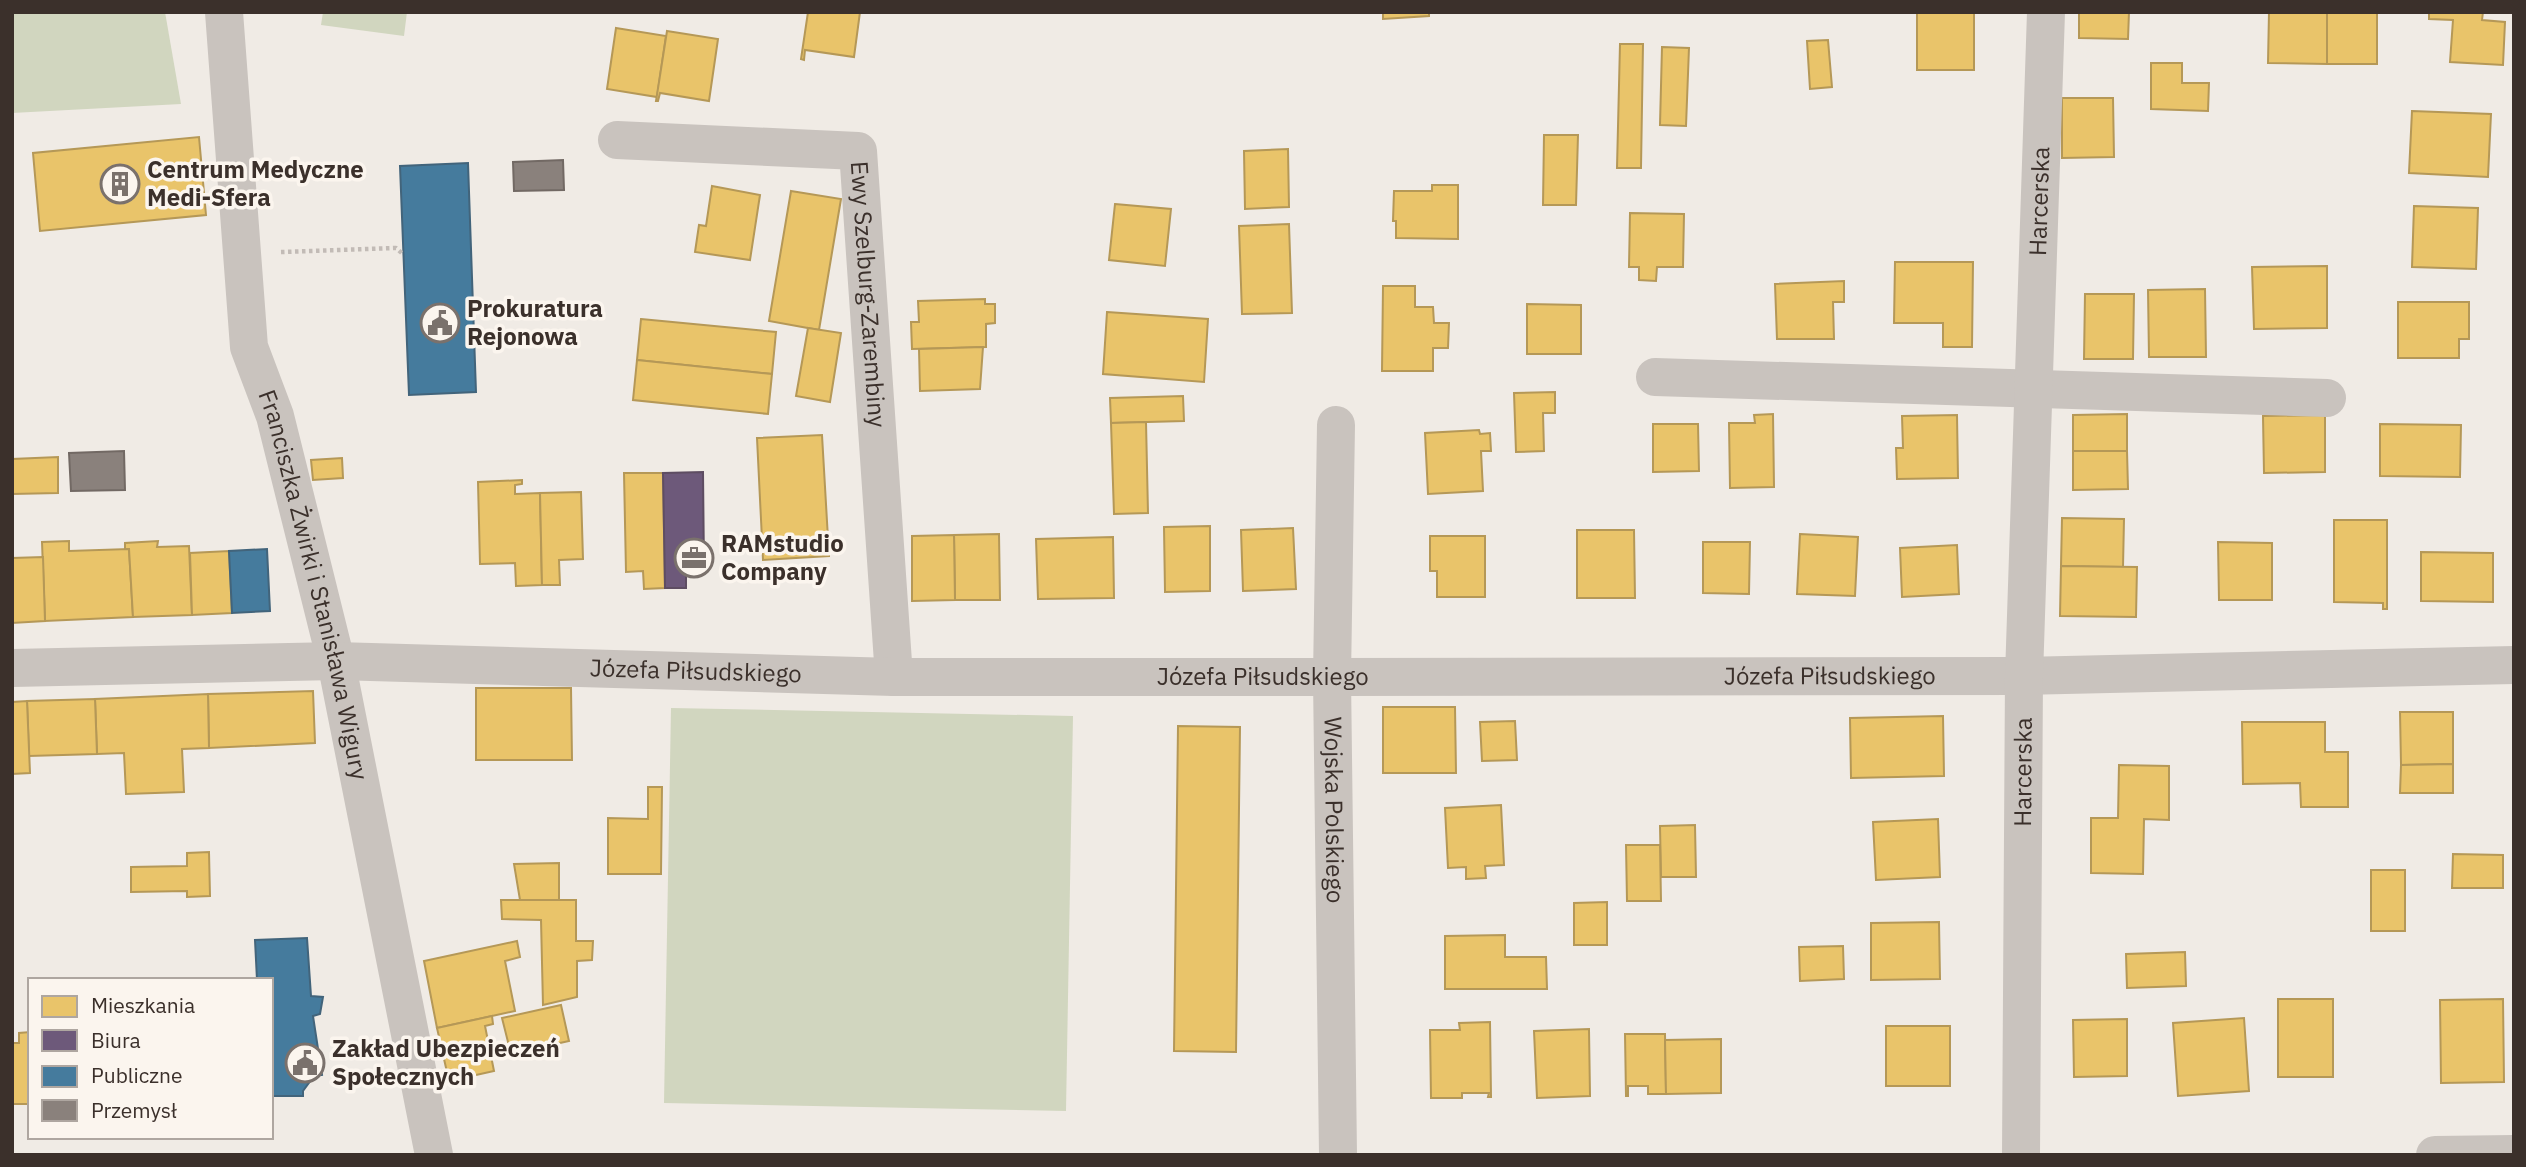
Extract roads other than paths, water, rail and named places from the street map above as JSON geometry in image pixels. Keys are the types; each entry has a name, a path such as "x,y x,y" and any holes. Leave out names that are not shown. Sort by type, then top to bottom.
{"street":[{"name":"Franciszka Żwirki i Stanisława Wigury","path":"224,12 249,347 275,416 336,661 434,1155"},
{"name":"Harcerska","path":"2021,1155 2024,676 2046,12"},
{"name":"Ewy Szelburg-Zarembiny","path":"617,141 858,151 894,677"},
{"path":"1655,377 2327,398"},
{"name":"Wojska Polskiego","path":"1336,425 1332,677 1338,1155"},
{"name":"Józefa Piłsudskiego","path":"12,668 336,661 894,677 1332,677 2024,676 2514,665"},
{"path":"2435,1155 2514,1154"}],"place":[{"name":"Centrum Medyczne Medi-Sfera","path":"120,184"},
{"name":"Prokuratura Rejonowa","path":"440,323"},
{"name":"RAMstudio Company","path":"694,558"},
{"name":"Zakład Ubezpieczeń Społecznych","path":"305,1063"}]}
